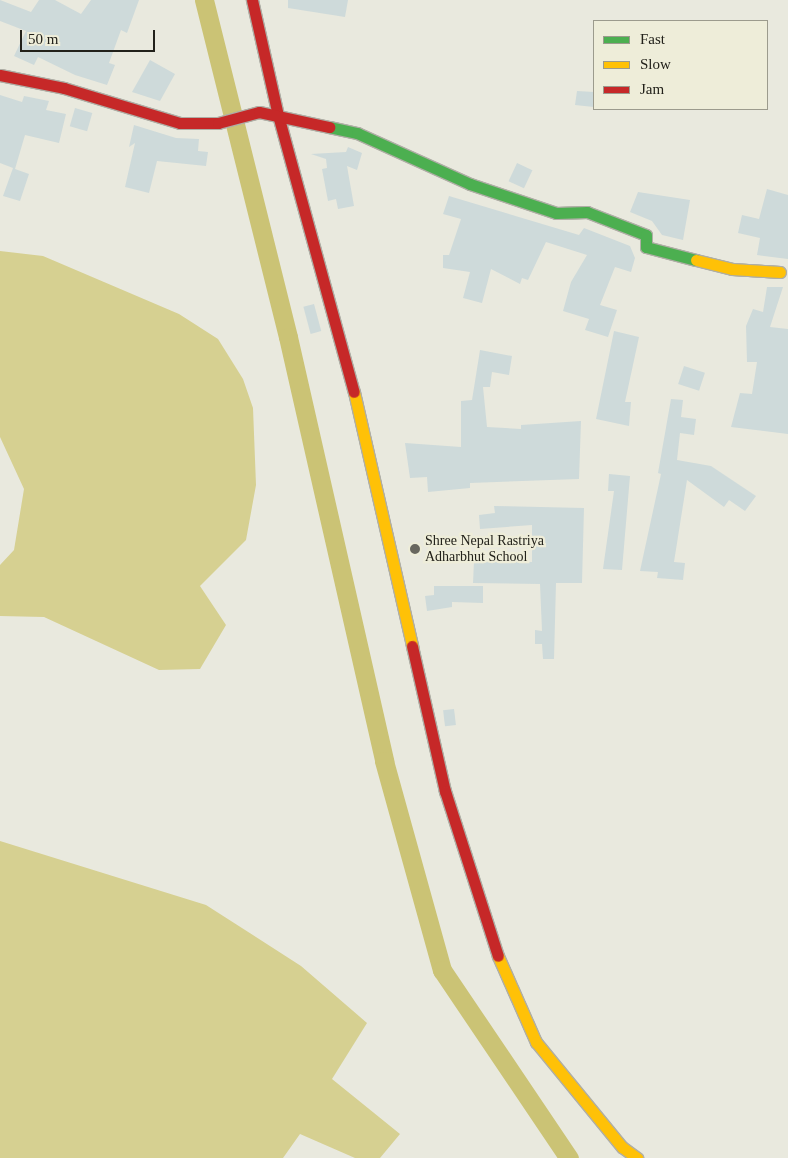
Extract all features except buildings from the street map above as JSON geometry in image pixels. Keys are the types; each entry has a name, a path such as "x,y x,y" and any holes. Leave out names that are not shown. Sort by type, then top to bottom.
{"main road":[{"path":"252,0 278,115 353,389 445,791 487,930 536,1042 622,1147 637,1158"},
{"path":"0,75 64,88 180,123 218,122 259,112 357,133 470,184 556,213 587,212 646,235 646,247 732,269 780,272"}],"shaded area":[{"path":"0,251 43,256 179,314 218,339 243,379 253,408 256,485 246,540 200,586 226,625 200,669 159,670 44,617 0,616 0,565 14,550 24,489 0,437"},
{"path":"0,841 206,905 301,966 367,1023 332,1079 400,1134 380,1158 355,1158 300,1134 283,1158 0,1158"}],"waterway":[{"path":"204,0 288,337 384,761 442,970 569,1158"}],"traffic: fast":[{"path":"329,127 357,133 470,184 556,213 587,212 646,235 646,247 696,260"}],"traffic: slow":[{"path":"696,260 732,269 780,272"},
{"path":"354,392 412,646"},
{"path":"498,956 536,1042 622,1147 637,1158"}],"traffic: jam":[{"path":"252,0 278,115 354,392"},
{"path":"0,75 64,88 180,123 218,123 259,112 329,127"},
{"path":"412,646 445,791 498,956"}],"place":[{"name":"Shree Nepal Rastriya Adharbhut School","path":"415,549"}]}
